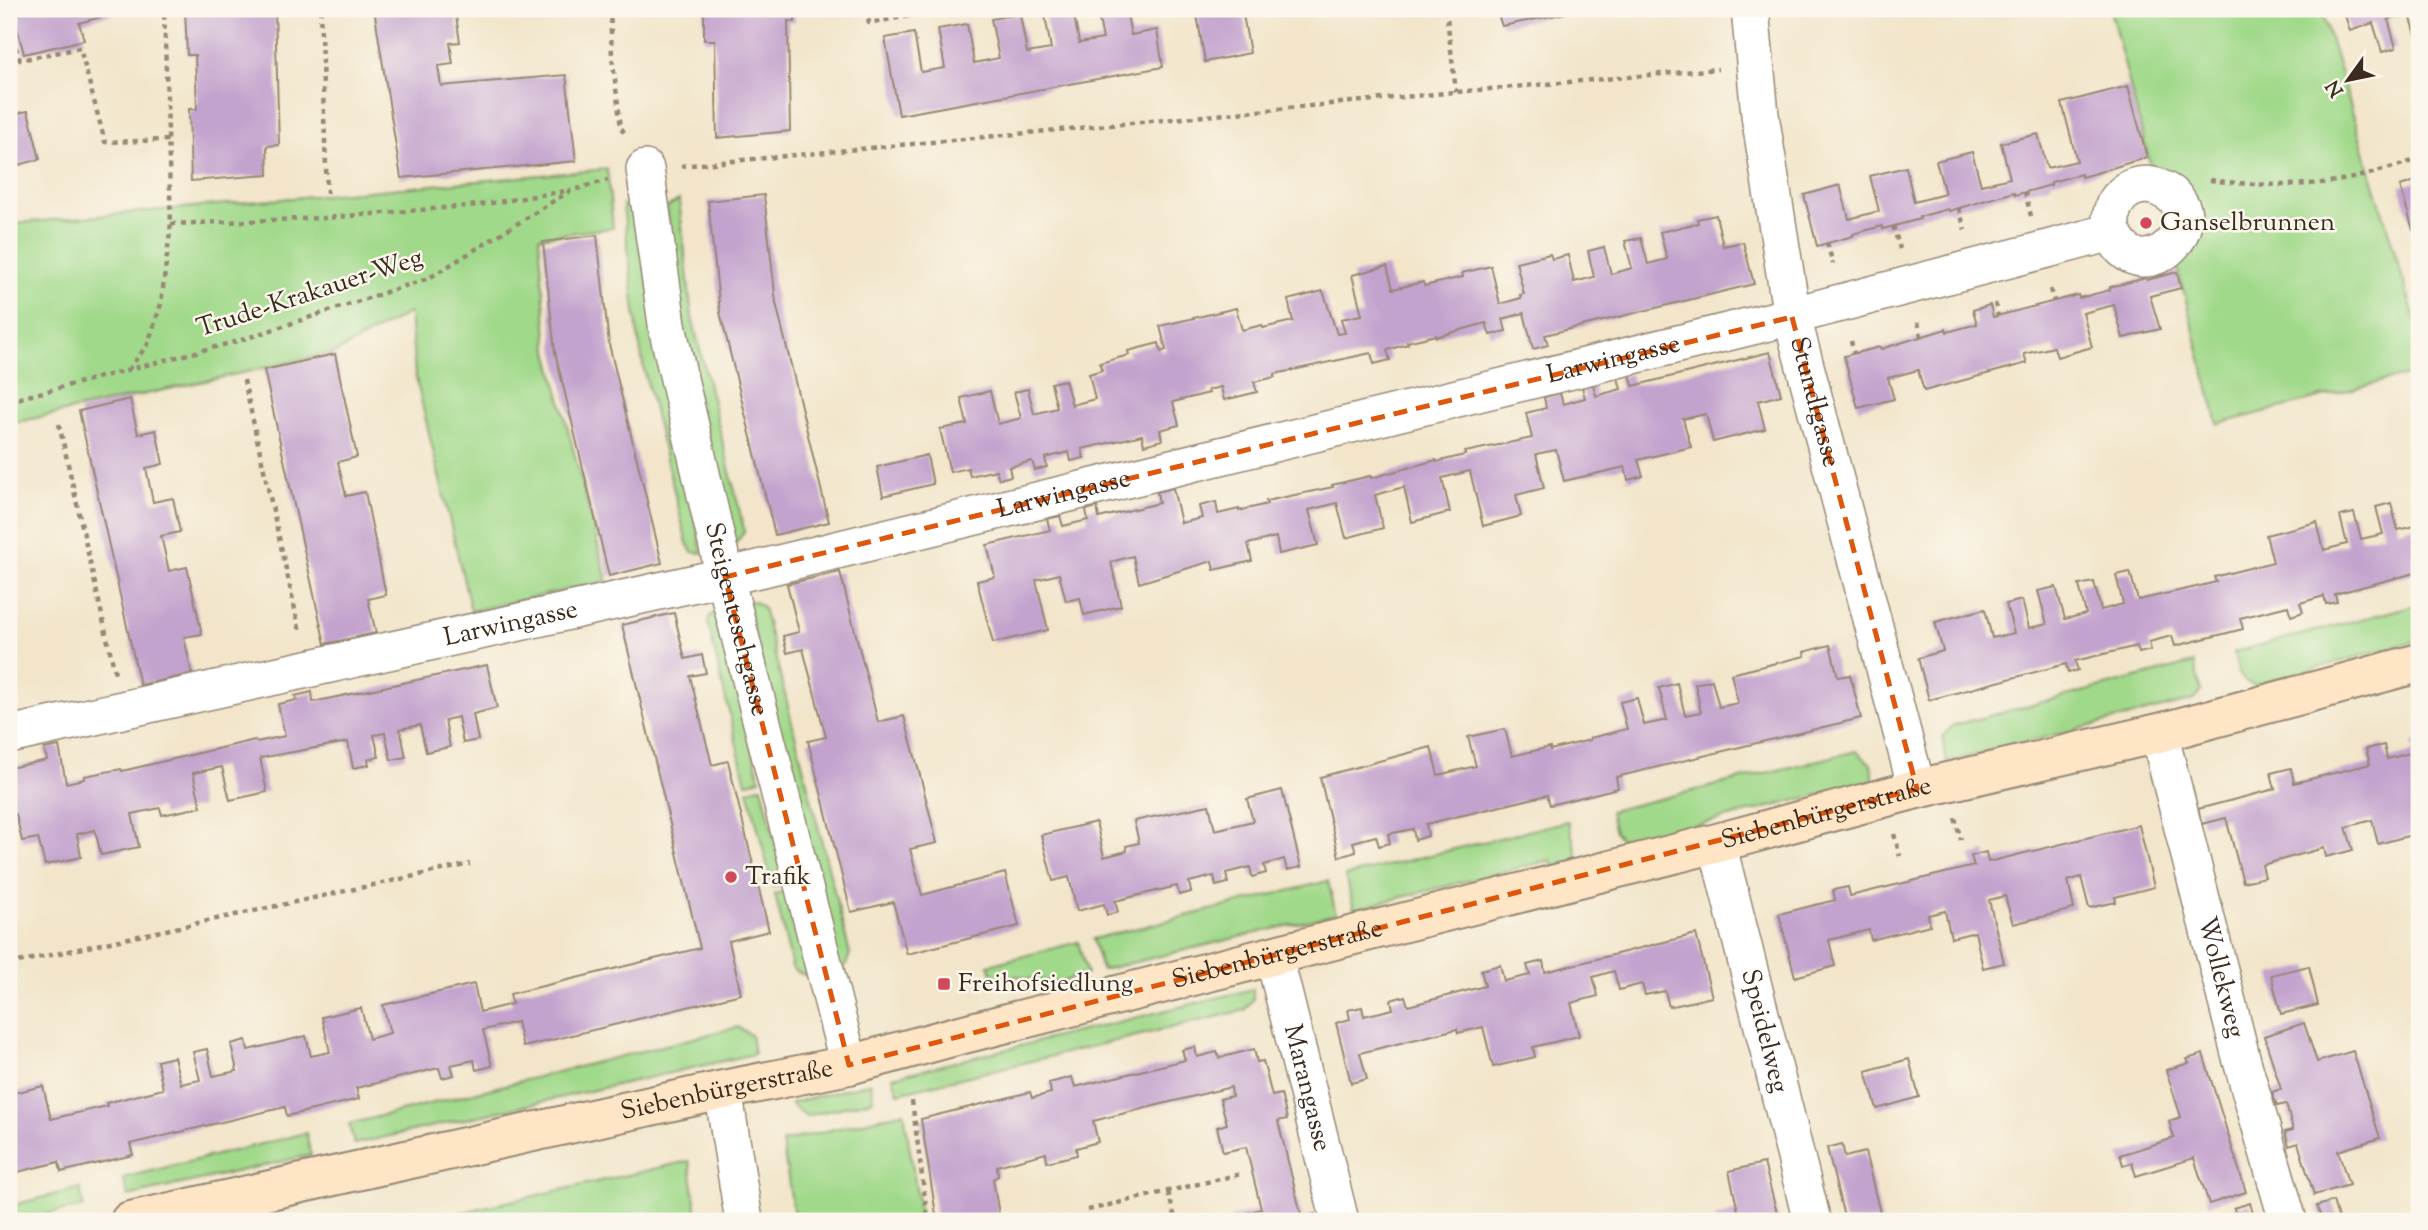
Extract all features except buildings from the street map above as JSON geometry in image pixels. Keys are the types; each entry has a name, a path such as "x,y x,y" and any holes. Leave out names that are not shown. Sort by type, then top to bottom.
{"street":[{"name":"Stundlgasse","path":"1750,9 1754,65 1792,317 1917,789"},
{"name":"Steigenteschgasse","path":"645,169 668,331 725,577 849,1065"},
{"name":"Larwingasse","path":"9,734 725,577 1792,317 2112,232"},
{"name":"Siebenbürgerstraße","path":"130,1221 723,1090 849,1065 1717,843 1917,789 2159,733 2419,663"},
{"name":"Wollekweg","path":"2159,733 2242,1061 2288,1221"},
{"name":"Speidelweg","path":"1717,843 1812,1221"},
{"name":"Marangasse","path":"1273,956 1339,1221"},
{"path":"723,1090 744,1221"}],"path":[{"path":"127,370 148,344 161,304 171,224 164,9"},
{"path":"320,9 327,192"},
{"path":"610,9 612,56 621,128 645,169"},
{"path":"866,9 869,23 950,9"},
{"path":"1446,9 1456,92"},
{"path":"9,26 20,60 80,48 105,142 169,140"},
{"name":"Trude-Krakauer-Weg","path":"9,401 238,341 429,278 570,191 645,169 1754,65"},
{"path":"2204,180 2279,185 2330,182 2371,174 2419,159"},
{"path":"171,224 376,214 479,205 570,191"},
{"path":"244,380 302,642"},
{"path":"59,424 117,681"},
{"path":"9,964 470,864"},
{"path":"912,1101 928,1221"},
{"path":"1088,1210 1241,1174"},
{"path":"1168,1192 1175,1221"}],"highlighted area":[{"path":"1792,317 1917,789 849,1065 725,577"}],"green space":[{"path":"2110,9 2321,9 2419,332 2419,372 2218,424"},
{"path":"607,169 613,228 539,237 548,351 607,581 471,611 415,374 410,312 337,352 9,424 9,224"},
{"path":"679,200 692,317 743,525 744,532 735,544 684,345 667,207"},
{"path":"623,205 635,212 702,553 692,552 687,543 644,370"},
{"path":"753,601 763,607 850,954 845,967 837,969 747,602"},
{"path":"2419,604 2419,640 2255,685 2245,681 2239,673 2234,652"},
{"path":"717,611 760,779 746,783 708,624 709,617"},
{"path":"2194,663 2201,691 2195,699 1947,762 1942,737 1954,725"},
{"path":"1856,751 1871,764 1874,781 1628,842 1619,837 1613,825 1610,811"},
{"path":"762,786 785,884 773,887 748,790"},
{"path":"1568,821 1577,854 1576,860 1554,869 1551,860 1354,909 1345,876"},
{"path":"1328,881 1336,914 1102,970 1093,939"},
{"path":"786,891 809,977 792,967 775,894"},
{"path":"1078,942 1087,974 1057,983 1018,976 994,979 989,965"},
{"path":"1253,989 1253,999 1245,1010 898,1093 893,1077"},
{"path":"738,1027 751,1035 754,1054 354,1144 349,1124"},
{"path":"871,1083 873,1100 807,1116 791,1103"},
{"path":"904,1112 921,1221 795,1221 782,1142"},
{"path":"306,1133 311,1155 128,1196 123,1178"},
{"path":"689,1161 698,1221 422,1221"},
{"path":"80,1188 84,1207 9,1221 9,1206"}],"place":[{"name":"Ganselbrunnen","path":"2146,223"},
{"name":"Trafik","path":"731,877"},
{"name":"Freihofsiedlung","path":"944,984"}]}
